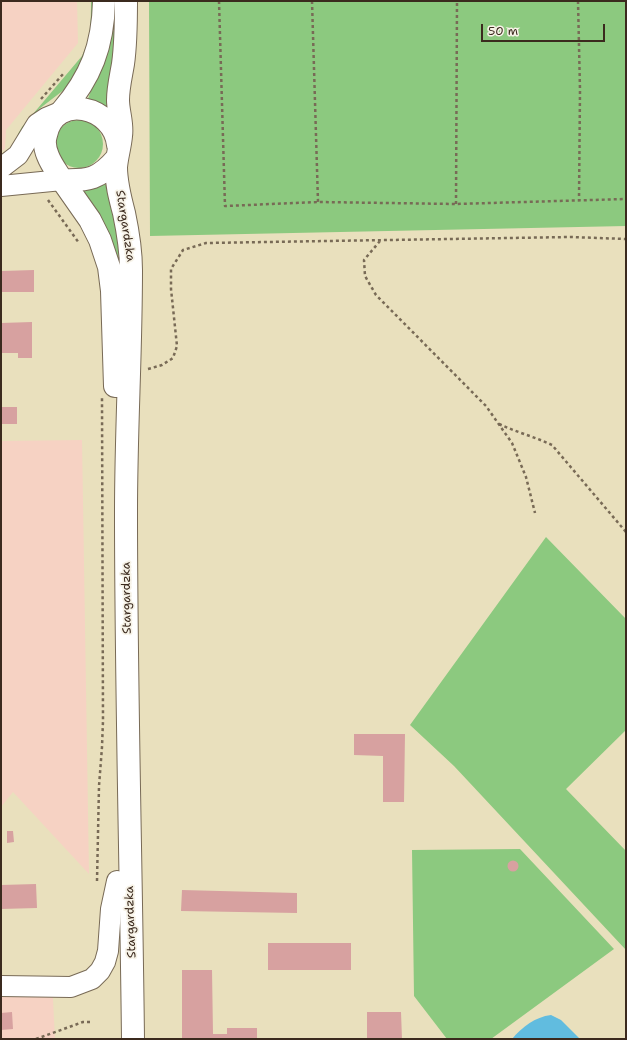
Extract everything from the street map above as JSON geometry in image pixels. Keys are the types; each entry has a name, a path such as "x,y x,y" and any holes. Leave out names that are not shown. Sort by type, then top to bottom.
{"main road":[{"name":"Stargardzka","path":"104,1 101,35 93,65 75,96 47,128 45,138 48,156 62,180 90,220 100,240 108,267 112,291 118,664 117,881 119,1039"},
{"name":"Stargardzka","path":"118,154 122,129 118,100 123,61 126,1"},
{"name":"Stargardzka","path":"60,112 84,109 101,116 114,129 117,138 118,189 129,239 131,267 126,437 126,510 133,1039"},
{"path":"62,180 96,176 103,172 118,154"}],"lane":[{"path":"1,168 18,155 37,124 60,112"},
{"path":"1,186 62,180"},
{"path":"1,986 71,987 92,979 102,966 108,951 111,909 117,881"}],"path":[{"path":"219,1 225,206 318,202 456,204 626,199"},
{"path":"312,1 318,202"},
{"path":"456,204 457,1"},
{"path":"578,1 580,90 579,200"},
{"path":"129,368 148,369 162,365 173,358 177,346 171,289 171,269 183,250 206,243 571,237 626,239"},
{"path":"380,241 364,260 365,276 376,295 486,406 512,443 526,477 535,513"},
{"path":"97,889 99,786 103,721 102,396"},
{"path":"498,424 552,445 626,532"},
{"path":"36,1039 83,1022 93,1022"}],"shaded area":[{"path":"1,1 77,1 78,43 6,130 5,149 1,151"},
{"path":"82,440 89,874 13,792 1,807 1,441"},
{"path":"52,981 55,1039 1,1039 1,982"}],"green space":[{"path":"91,1 95,1 94,22 86,56 69,86 39,109 17,141 18,134 22,127 82,56 89,36"},
{"path":"149,1 626,1 626,226 150,236"},
{"path":"114,31 116,35 114,114 87,101 112,32"},
{"path":"79,120 88,122 96,127 101,135 103,144 101,153 96,161 88,166 79,168 70,166 62,161 57,153 55,144 57,135 62,127 70,122"},
{"path":"104,183 106,185 114,217 119,272 75,186"},
{"path":"546,537 626,619 626,730 566,789 626,851 626,950 454,766 410,725"},
{"path":"520,849 614,949 491,1039 447,1039 414,996 412,850"}],"water":[{"path":"551,1015 561,1020 580,1039 512,1039 529,1023"}],"building":[{"path":"34,270 34,292 1,292 1,271"},
{"path":"32,322 32,358 18,358 18,353 1,353 1,323"},
{"path":"1,407 17,407 17,424 1,424"},
{"path":"354,734 405,734 404,802 383,802 383,756 354,755"},
{"path":"7,831 13,831 14,842 7,843"},
{"path":"511,861 515,861 517,862 517,870 511,871 508,868 508,864"},
{"path":"36,884 37,908 1,909 1,885"},
{"path":"182,890 297,893 297,913 181,911"},
{"path":"268,943 351,943 351,970 268,970"},
{"path":"182,970 212,970 213,1034 227,1034 227,1028 257,1028 257,1039 182,1039"},
{"path":"12,1012 13,1029 1,1030 1,1013"},
{"path":"367,1012 401,1012 402,1039 367,1039"}]}
